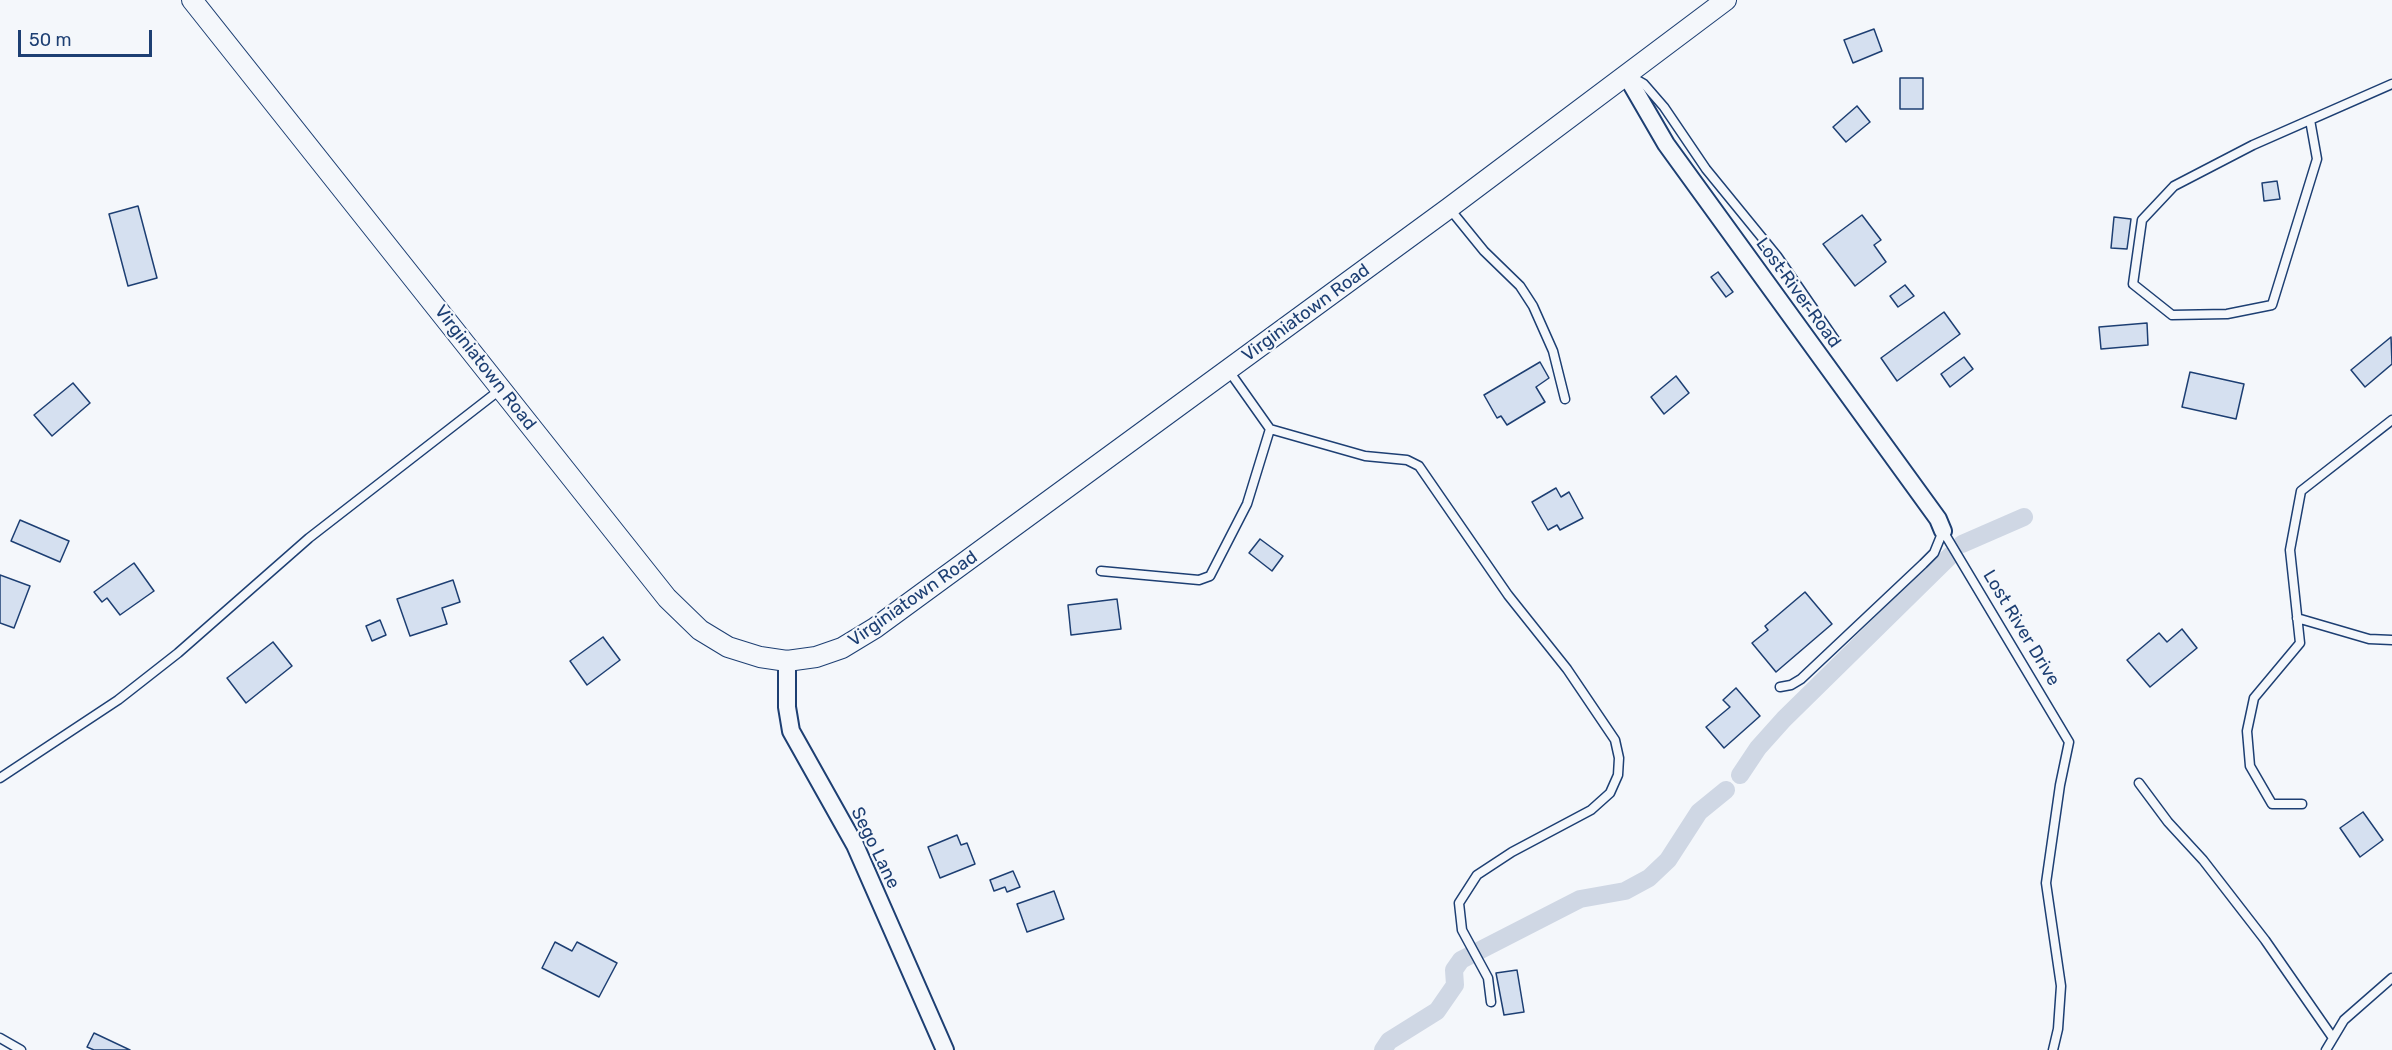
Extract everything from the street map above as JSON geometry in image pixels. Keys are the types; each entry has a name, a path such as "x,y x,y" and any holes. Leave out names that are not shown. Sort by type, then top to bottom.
{"street":[{"name":"Virginiatown Road","path":"192,0 645,572 684,616 700,630 728,647 760,657 787,661 816,657 842,648 875,628 1449,208 1726,0"},
{"name":"Lost River Road","path":"1626,75 1666,144 1938,519 1943,531"},
{"name":"Sego Lane","path":"787,661 787,707 791,731 855,845 945,1050"}],"lane":[{"path":"1626,75 1644,84 1664,106 1719,186 1777,256 1834,340"},
{"path":"2310,120 2317,159 2272,305 2227,314 2172,315 2133,284 2142,220 2174,186 2253,145 2392,84"},
{"path":"1449,208 1484,251 1520,286 1533,306 1553,351 1565,399"},
{"path":"1228,370 1269,429 1365,456 1407,460 1419,466 1508,595 1567,669 1615,740 1619,758 1618,775 1610,794 1591,810 1512,852 1477,875 1459,903 1462,930 1488,978 1491,1002"},
{"path":"0,778 118,700 178,653 309,538 501,389"},
{"path":"2302,804 2272,804 2250,766 2247,731 2254,698 2300,643 2290,550 2301,491 2392,420"},
{"path":"1101,571 1199,580 1210,576 1246,504 1269,429"},
{"path":"1780,687 1791,685 1801,679 1923,564 1934,553 1943,531"},
{"name":"Lost River Drive","path":"1943,531 2069,742 2060,785 2046,883 2061,986 2058,1029 2053,1050"},
{"path":"2297,618 2369,639 2392,640"},
{"path":"2139,783 2168,822 2204,860 2265,940 2333,1038"},
{"path":"2326,1050 2344,1020 2392,978"},
{"path":"0,1038 21,1050"}],"building":[{"path":"1874,29 1882,51 1853,63 1844,40"},
{"path":"1900,78 1923,78 1923,109 1900,109"},
{"path":"1857,106 1870,122 1846,142 1833,127"},
{"path":"2277,181 2280,199 2264,201 2262,183"},
{"path":"138,206 157,278 128,286 109,214"},
{"path":"1862,215 1881,240 1874,245 1886,262 1855,286 1823,244"},
{"path":"2114,217 2131,219 2127,249 2111,248"},
{"path":"1718,272 1733,292 1726,297 1711,277"},
{"path":"1905,285 1914,296 1898,307 1890,296"},
{"path":"1944,312 1960,334 1897,381 1881,358"},
{"path":"2147,323 2148,345 2101,349 2099,327"},
{"path":"2391,337 2392,364 2365,387 2351,370"},
{"path":"1964,357 1973,369 1950,387 1941,374"},
{"path":"1540,362 1549,378 1536,387 1545,402 1507,425 1501,416 1497,418 1484,395"},
{"path":"2190,372 2244,384 2236,419 2182,407"},
{"path":"1676,376 1689,393 1664,414 1651,397"},
{"path":"73,383 90,403 52,436 34,415"},
{"path":"1556,488 1561,497 1569,492 1583,518 1560,530 1557,525 1548,530 1532,502"},
{"path":"20,520 69,541 60,562 11,541"},
{"path":"1260,539 1283,556 1272,571 1249,553"},
{"path":"134,563 154,591 120,615 107,598 102,602 94,592"},
{"path":"0,575 30,586 14,628 0,623"},
{"path":"453,580 460,602 442,608 447,624 410,636 397,599"},
{"path":"1805,592 1832,624 1776,672 1752,643 1768,630 1765,626"},
{"path":"1117,599 1121,629 1071,635 1068,605"},
{"path":"380,620 386,635 372,641 366,626"},
{"path":"2182,629 2197,648 2150,687 2127,660 2159,633 2167,642"},
{"path":"603,637 620,660 587,685 570,661"},
{"path":"273,642 292,666 246,703 227,678"},
{"path":"1736,688 1760,716 1724,748 1706,727 1730,707 1723,700"},
{"path":"2363,812 2383,840 2360,857 2340,828"},
{"path":"957,835 961,845 967,843 975,864 940,878 928,847"},
{"path":"1013,871 1020,887 1007,892 1005,887 994,891 990,880"},
{"path":"1054,891 1064,919 1027,932 1017,904"},
{"path":"555,942 572,951 577,942 617,963 599,997 542,968"},
{"path":"1517,970 1524,1012 1504,1015 1496,973"},
{"path":"94,1033 130,1050 94,1050 87,1047"}],"waterway":[{"path":"1962,544 2024,517"},
{"path":"1740,775 1758,748 1784,719 1951,555"},
{"path":"1383,1050 1389,1041 1437,1011 1455,985 1454,970 1461,960 1580,899 1625,891 1649,878 1668,860 1699,812 1726,790"}]}
